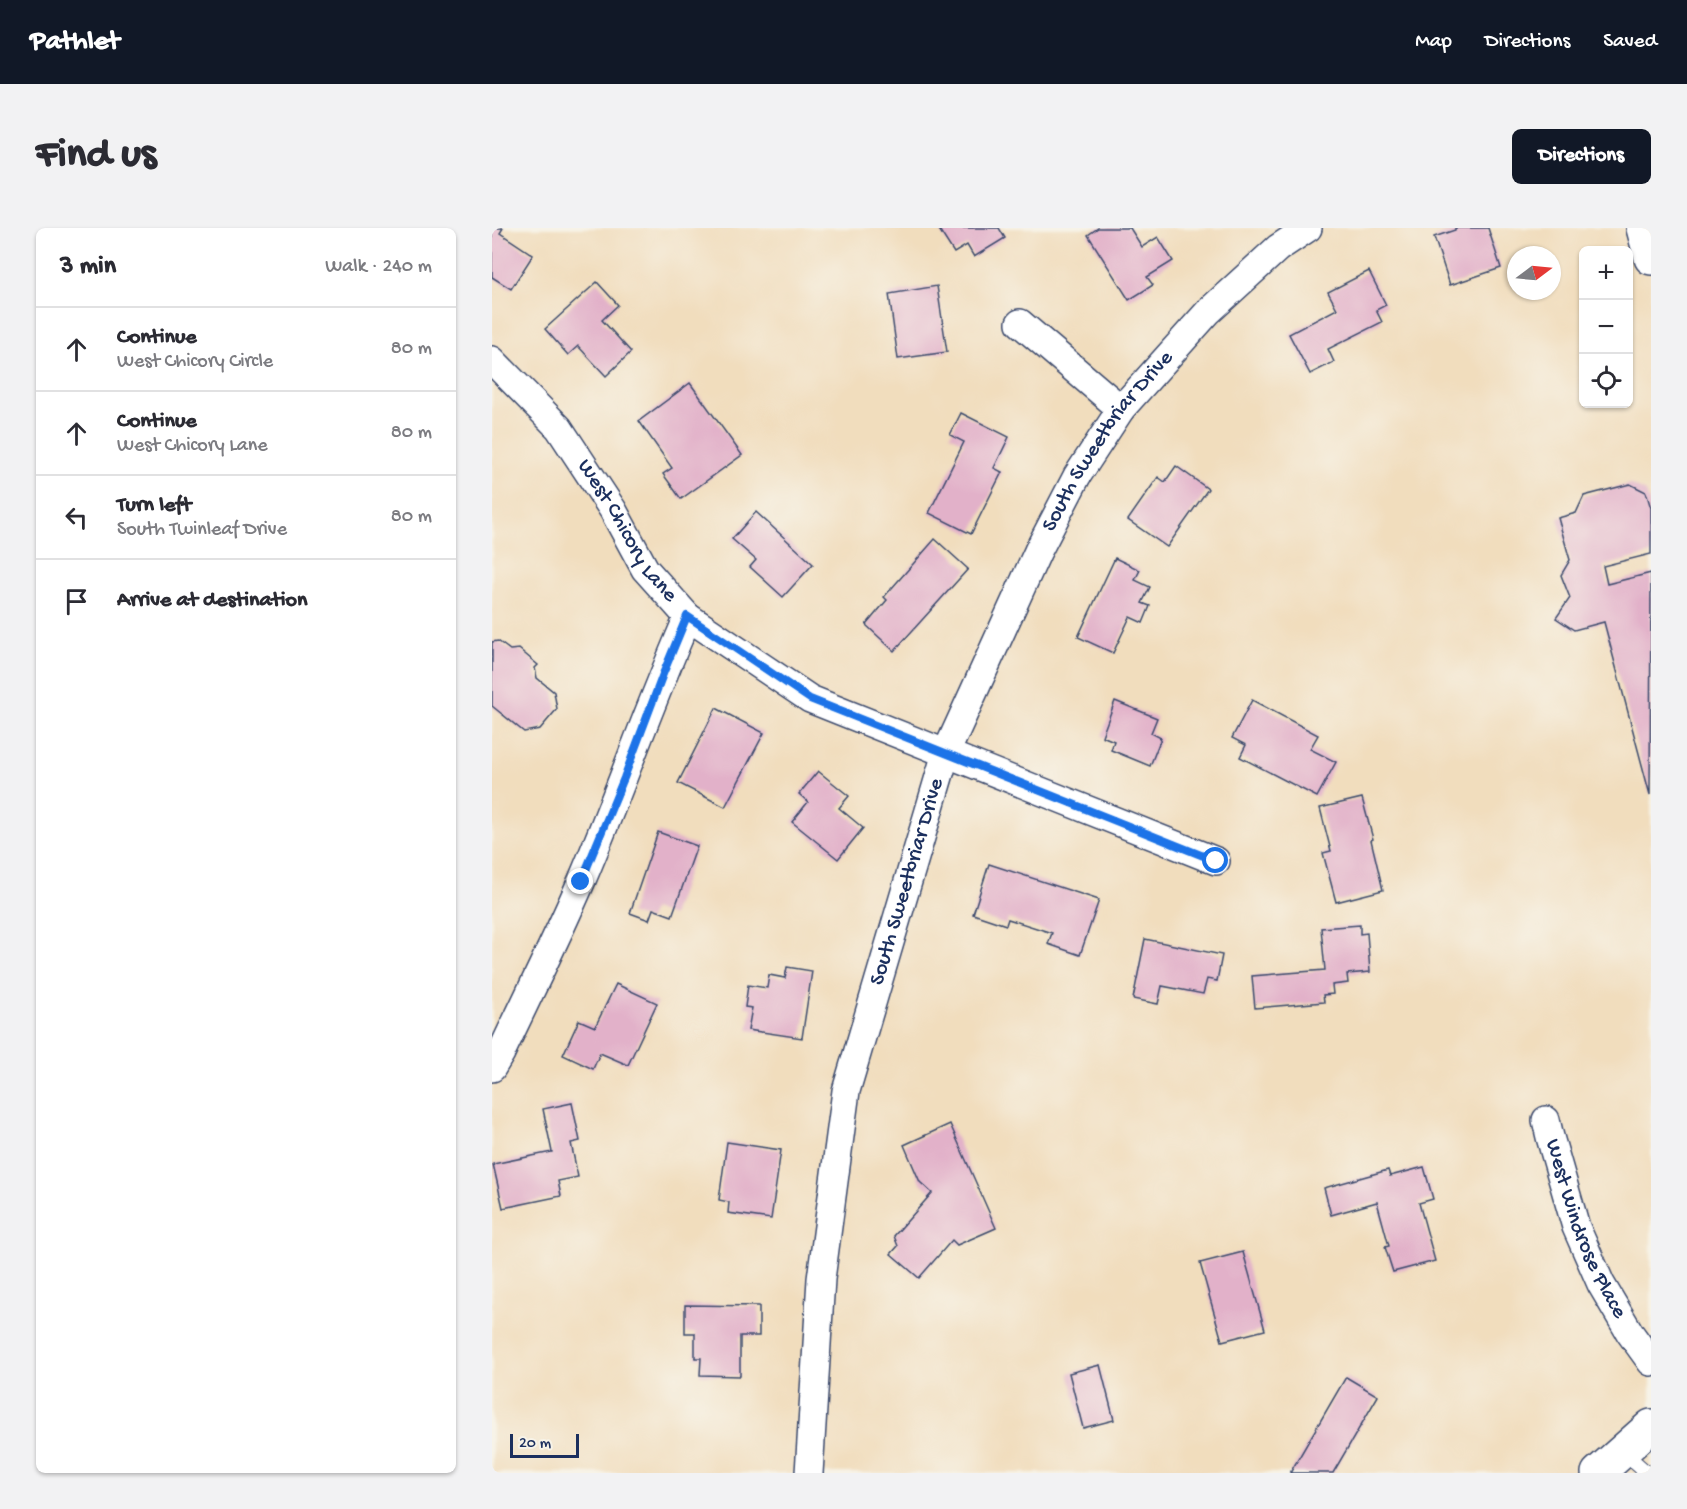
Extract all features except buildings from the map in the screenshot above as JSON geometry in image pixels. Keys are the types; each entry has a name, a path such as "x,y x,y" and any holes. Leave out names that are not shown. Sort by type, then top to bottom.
{"main road":[{"path":"1642,228 1651,258"},
{"path":"1598,1473 1651,1426"}],"street":[{"name":"South Sweetbriar Drive","path":"809,1473 821,1279 846,1091 946,753 1038,551 1077,476 1120,409 1208,312 1278,249 1308,228"},
{"path":"1020,324 1120,409"},
{"name":"West Chicory Lane","path":"493,362 558,428 613,510 645,569 687,616 810,699 1216,861"},
{"path":"492,1068 581,882 687,616"},
{"name":"West Windrose Place","path":"1546,1120 1576,1227 1601,1284 1630,1333 1651,1362"}],"lane":[{"path":"1622,1451 1647,1473"}],"route":[{"path":"581,882 687,616 810,699 1216,861"}]}
